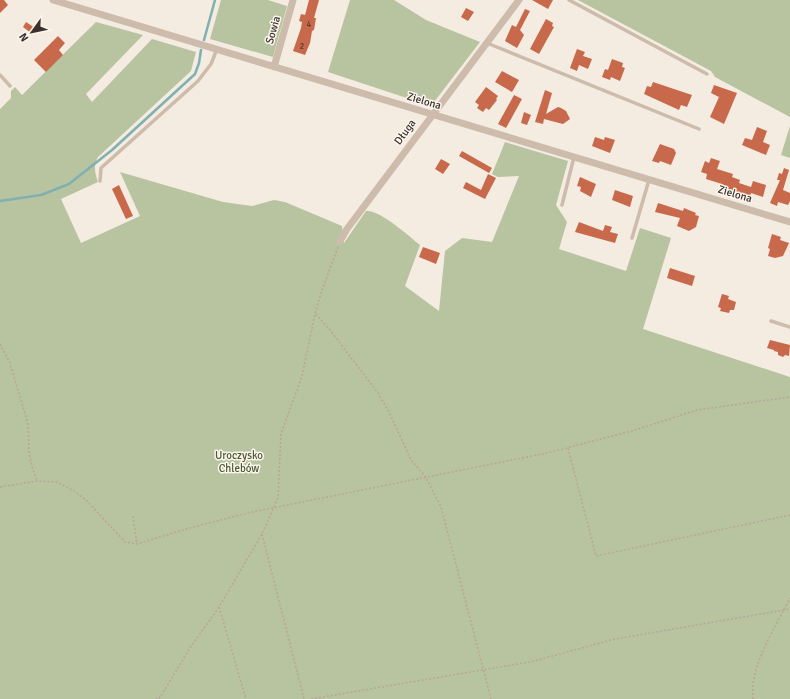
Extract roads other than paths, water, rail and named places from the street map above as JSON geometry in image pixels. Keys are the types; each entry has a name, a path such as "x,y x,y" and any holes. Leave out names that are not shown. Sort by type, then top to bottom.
{"street":[{"name":"Zielona","path":"53,0 790,222"},
{"name":"Sowia","path":"274,67 293,0"},
{"name":"Długa","path":"340,241 352,222 431,115 519,0"}],"lane":[{"path":"569,0 707,74"},
{"path":"486,42 699,129"},
{"path":"100,181 101,168 198,81 208,69 217,49"},
{"path":"0,75 10,86"},
{"path":"562,205 574,157"},
{"path":"632,238 650,180"},
{"path":"771,321 790,327"}],"waterway":[{"path":"204,40 215,0"},
{"path":"0,201 41,195 69,184 112,150 195,74 199,63 201,50"}],"park label":[{"name":"Uroczysko Chlebów","path":"239,461"}]}
